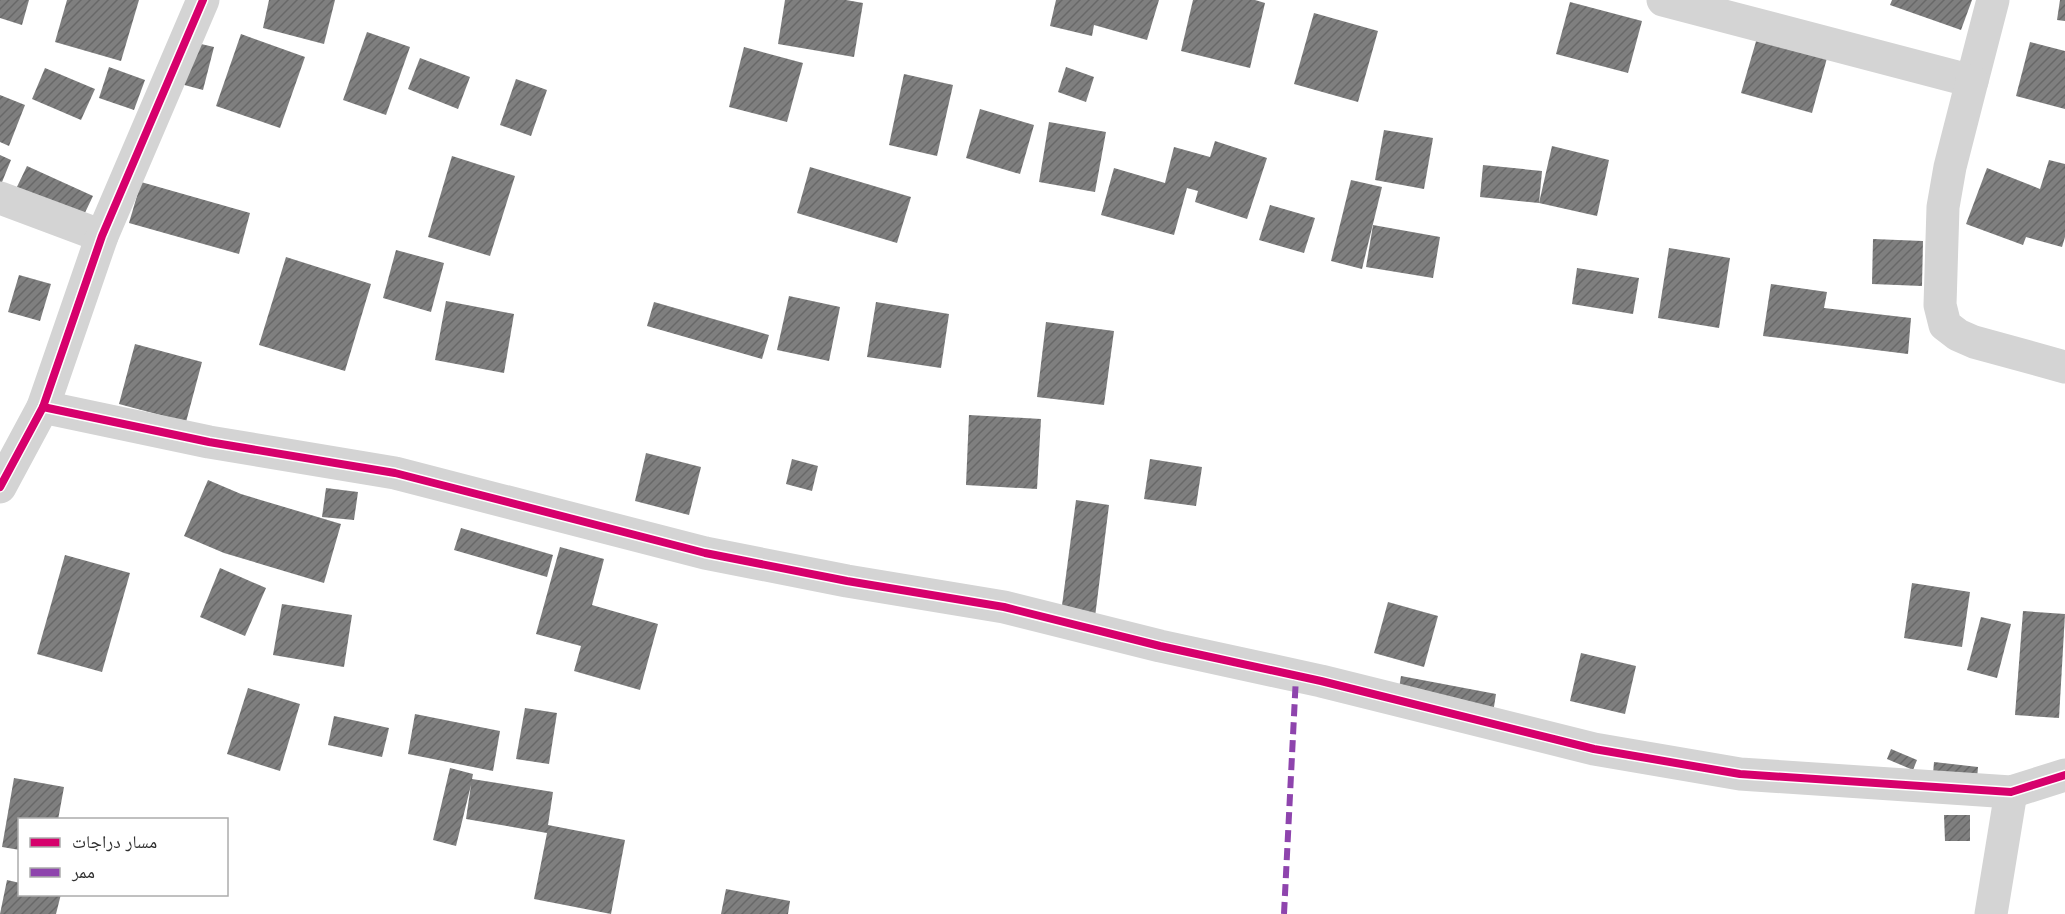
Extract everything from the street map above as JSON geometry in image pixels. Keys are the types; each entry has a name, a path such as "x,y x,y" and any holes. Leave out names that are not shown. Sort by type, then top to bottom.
{"street":[{"path":"0,487 43,407 102,236 203,0"},
{"path":"1663,0 1972,81"},
{"path":"1993,0 1950,167 1943,207 1940,305 1945,325 1958,335 1974,342 2065,367"},
{"path":"0,198 102,236"},
{"path":"43,407 209,442 394,473 705,553 847,581 1004,607 1160,646 1321,681 1594,749 1740,774 2011,792 2065,775"},
{"path":"1991,914 2011,792"}],"building":[{"path":"0,0 29,0 22,25 0,18"},
{"path":"67,0 139,0 121,61 55,42"},
{"path":"269,0 335,0 324,44 263,28"},
{"path":"785,0 846,0 863,3 854,57 778,44"},
{"path":"1056,0 1159,0 1147,40 1094,25 1092,36 1050,26"},
{"path":"1193,0 1255,0 1265,3 1250,68 1181,51"},
{"path":"1892,0 1972,0 1961,30 1890,5"},
{"path":"2060,0 2065,0 2065,21 2057,20"},
{"path":"1570,2 1642,21 1628,73 1556,54"},
{"path":"1314,13 1378,31 1358,102 1294,84"},
{"path":"367,32 410,47 386,115 343,100"},
{"path":"241,34 305,57 280,128 216,106"},
{"path":"1757,38 1827,58 1812,113 1741,93"},
{"path":"188,41 214,47 203,90 177,83"},
{"path":"2030,42 2065,51 2065,109 2016,96"},
{"path":"744,47 803,63 787,122 729,107"},
{"path":"420,58 470,77 458,109 408,89"},
{"path":"109,67 145,80 134,110 99,98"},
{"path":"1066,67 1094,77 1086,102 1058,92"},
{"path":"45,68 95,89 81,120 32,99"},
{"path":"904,74 953,85 937,156 889,145"},
{"path":"516,79 547,90 531,136 500,125"},
{"path":"0,95 25,105 9,146 0,142"},
{"path":"980,109 1034,125 1020,174 966,158"},
{"path":"1049,122 1106,132 1095,192 1039,182"},
{"path":"1384,130 1433,138 1424,189 1375,180"},
{"path":"1215,141 1267,158 1247,219 1195,202 1198,191 1187,188 1174,235 1101,215 1114,168 1165,183 1174,147 1210,157"},
{"path":"1552,146 1609,160 1597,216 1539,203"},
{"path":"0,155 11,160 0,187"},
{"path":"452,156 515,176 490,256 428,237"},
{"path":"2049,160 2065,164 2065,237 2062,247 2026,237 2023,245 1966,224 1987,168 2040,189"},
{"path":"1483,165 1542,171 1539,203 1480,197"},
{"path":"27,166 93,196 81,221 15,191"},
{"path":"810,167 911,197 897,243 797,213"},
{"path":"1351,180 1382,187 1362,269 1331,261"},
{"path":"141,182 250,213 239,254 129,223"},
{"path":"1270,205 1315,218 1304,253 1259,240"},
{"path":"1373,225 1440,237 1433,278 1366,267"},
{"path":"1873,239 1923,241 1922,286 1872,284"},
{"path":"1669,248 1730,258 1719,328 1658,318"},
{"path":"396,250 444,263 431,312 383,298"},
{"path":"286,257 371,284 345,371 259,345"},
{"path":"1577,268 1639,278 1633,314 1572,304"},
{"path":"19,275 51,284 40,321 8,312"},
{"path":"1771,284 1827,292 1824,308 1911,318 1908,354 1763,336"},
{"path":"789,296 840,307 829,361 777,350"},
{"path":"446,301 514,314 504,373 435,360"},
{"path":"654,302 769,335 762,359 647,326"},
{"path":"876,302 949,314 941,368 867,357"},
{"path":"1046,322 1114,331 1104,405 1037,397"},
{"path":"135,344 202,362 186,422 119,404"},
{"path":"969,415 1041,419 1037,489 966,485"},
{"path":"646,453 701,467 689,515 635,501"},
{"path":"792,459 818,466 812,491 786,484"},
{"path":"1150,459 1202,467 1196,506 1144,499"},
{"path":"208,480 241,494 341,524 324,583 224,553 184,536"},
{"path":"326,488 358,492 354,520 322,517"},
{"path":"1076,500 1109,505 1095,617 1061,613"},
{"path":"461,528 553,555 547,577 454,550"},
{"path":"560,547 604,559 592,605 658,624 640,690 574,671 581,646 536,634"},
{"path":"65,555 130,573 102,672 37,654"},
{"path":"220,568 266,588 245,636 200,617"},
{"path":"1912,583 1970,592 1962,647 1904,638"},
{"path":"1388,602 1438,616 1424,667 1374,653"},
{"path":"282,604 352,615 344,667 273,655"},
{"path":"2023,611 2065,614 2059,718 2015,715"},
{"path":"1981,617 2011,624 1997,678 1967,670"},
{"path":"1581,653 1636,666 1625,714 1570,701"},
{"path":"1401,676 1496,694 1493,713 1398,695"},
{"path":"248,688 300,704 280,771 227,754"},
{"path":"525,708 557,713 549,764 516,759"},
{"path":"415,714 500,731 493,771 408,754"},
{"path":"334,716 389,728 382,757 328,745"},
{"path":"1891,749 1917,760 1913,770 1887,759"},
{"path":"1934,762 1978,767 1977,779 1933,774"},
{"path":"450,768 473,774 472,779 553,792 548,825 625,840 611,914 534,899 547,833 466,819 471,785 456,846 433,840"},
{"path":"14,778 64,787 58,818 18,818 18,850 2,847"},
{"path":"1944,815 1970,815 1970,841 1945,841"},
{"path":"7,880 18,883 18,896 60,896 56,914 0,914"},
{"path":"726,889 790,901 788,914 721,914"}],"marked path":[{"path":"1284,914 1296,676"}],"cycle path":[{"path":"0,487 43,407 102,236 203,0"},
{"path":"43,407 209,442 395,473 705,553 847,581 1004,607 1160,646 1321,681 1594,749 1740,774 2011,792 2065,775"}]}
